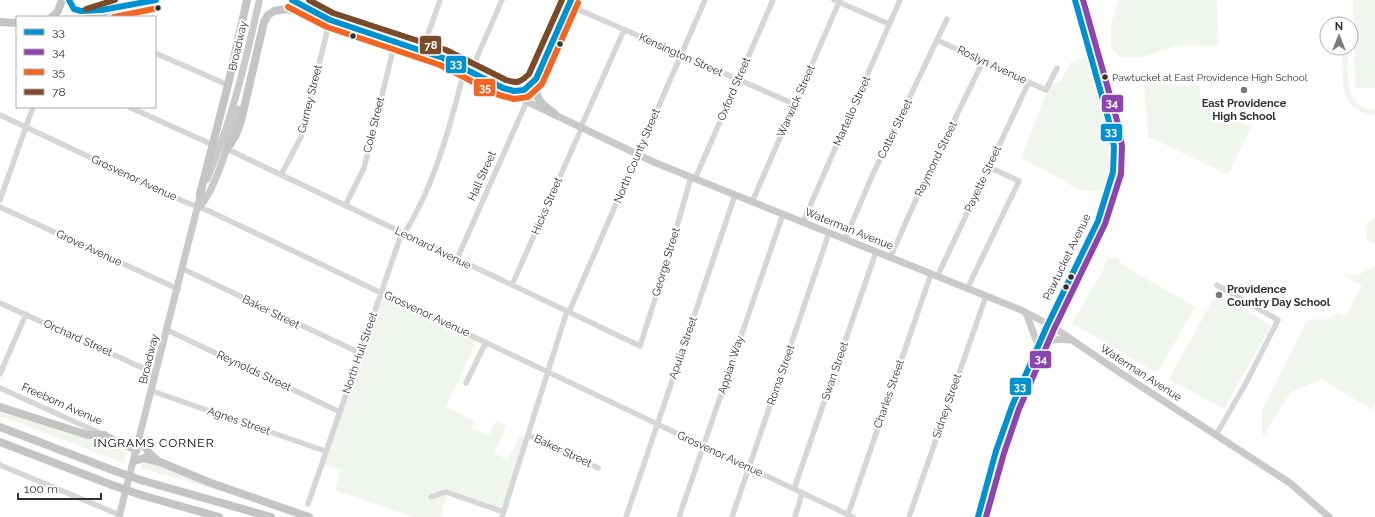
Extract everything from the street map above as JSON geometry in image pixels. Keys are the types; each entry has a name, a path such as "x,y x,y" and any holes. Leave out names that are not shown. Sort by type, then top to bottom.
{"highway":[{"path":"53,16 58,11 62,0"},
{"path":"69,0 73,7 80,11 116,8 156,0"},
{"path":"200,194 248,0"},
{"path":"292,0 330,20"},
{"path":"296,0 303,6"},
{"path":"503,88 514,91 524,90 532,84 538,75 569,3"},
{"path":"92,16 116,8"},
{"path":"227,149 236,135 241,121 264,24 268,15 276,10 284,8 330,20"},
{"name":"Waterman Avenue","path":"330,20 422,50 468,70 503,88"},
{"path":"0,22 16,23"},
{"path":"538,75 536,90 538,99 554,113"},
{"path":"0,407 88,435 104,435"},
{"path":"0,427 144,481 270,517"},
{"path":"140,439 149,453 160,462"},
{"path":"0,442 141,495 219,517"},
{"path":"134,462 144,458 160,462 211,483 310,517"},
{"path":"181,506 207,517"}],"main road":[{"name":"Pawtucket Avenue","path":"978,517 996,451 1017,395 1038,345 1098,221 1111,183 1114,161 1110,125 1075,0"},
{"name":"Broadway","path":"199,207 206,197 227,149 259,2"},
{"name":"Waterman Avenue","path":"503,88 638,154 693,178 986,296 1048,324 1290,482 1329,517"},
{"name":"Broadway","path":"120,516 199,207 200,194 222,143 238,94"},
{"path":"1026,313 1038,345 1046,341 1057,339 1072,340"},
{"name":"Freeborn Avenue","path":"104,435 137,451"}],"street":[{"path":"422,50 440,0"},
{"name":"North Hull Street","path":"308,504 325,451 382,293 400,238 404,234 432,178 446,142 468,70 502,0"},
{"name":"North County Street","path":"503,514 568,312 705,0"},
{"name":"Oxford Street","path":"693,178 739,80 773,0"},
{"name":"Martello Street","path":"803,222 900,0"},
{"path":"838,1 889,24"},
{"name":"Warwick Street","path":"752,202 838,1"},
{"name":"Kensington Street","path":"569,3 624,30 794,104"},
{"name":"Cotter Street","path":"845,239 873,174 947,19"},
{"name":"Gurney Street","path":"282,175 301,137 330,20"},
{"name":"Hicks Street","path":"512,285 624,30"},
{"name":"Roslyn Avenue","path":"937,40 1046,90 1057,68"},
{"name":"Cole Street","path":"345,206 364,168 395,42"},
{"path":"156,53 228,85"},
{"name":"Raymond Street","path":"890,258 914,204 983,61"},
{"name":"Payette Street","path":"934,275 989,167 1028,82"},
{"name":"Hall Street","path":"457,259 527,101"},
{"path":"0,200 33,108"},
{"path":"131,108 213,145"},
{"name":"Grosvenor Avenue","path":"0,115 486,342 851,516"},
{"name":"Leonard Avenue","path":"227,149 640,346"},
{"path":"967,289 1018,181 989,167"},
{"name":"George Street","path":"640,346 693,178"},
{"name":"Apulia Street","path":"626,517 735,195"},
{"name":"Grove Avenue","path":"0,207 178,289"},
{"name":"Appian Way","path":"679,517 783,214"},
{"name":"Roma Street","path":"732,517 829,233"},
{"name":"Swan Street","path":"794,489 876,252"},
{"name":"Baker Street","path":"183,269 360,353"},
{"name":"Charles Street","path":"851,516 934,275"},
{"path":"1216,435 1246,383 1278,320 1218,285"},
{"name":"Sidney Street","path":"909,517 986,296"},
{"name":"Orchard Street","path":"0,303 156,374"},
{"path":"0,374 26,314"},
{"name":"Reynolds Street","path":"167,330 340,412"},
{"path":"466,383 486,342"},
{"name":"Freeborn Avenue","path":"0,388 104,435"},
{"name":"Agnes Street","path":"152,391 325,451"},
{"name":"Baker Street","path":"528,435 598,468"},
{"path":"0,465 120,516"},
{"path":"431,497 446,492 503,514"},
{"path":"795,517 802,493"}],"shaded area":[{"path":"1119,0 1217,0 1218,46 1179,45 1142,57 1120,57 1111,48 1111,23"},
{"path":"1353,0 1375,0 1375,88 1355,88 1354,56 1359,56 1359,16 1353,16"},
{"path":"1092,54 1114,140 1109,191 1078,190 1060,178 1021,158 1050,84 1060,82 1070,63"},
{"path":"1342,56 1348,56 1348,78 1352,96 1357,103 1364,108 1375,110 1375,115 1363,113 1354,107 1348,100 1342,70"},
{"path":"1148,83 1200,86 1200,103 1251,127 1228,175 1154,139 1148,138 1144,87"},
{"path":"1375,217 1375,244 1367,241 1366,225"},
{"path":"1116,257 1123,265 1195,307 1157,373 1072,323 1103,270 1106,260"},
{"path":"1375,265 1375,404 1372,410 1321,379 1290,393 1262,439 1262,410 1306,323 1314,319 1328,319 1336,313 1344,316 1347,314 1361,288 1361,285 1344,275 1358,275"},
{"path":"1216,294 1271,325 1224,409 1169,379"},
{"path":"380,295 478,339 446,407 475,421 472,428 488,436 496,421 507,425 494,453 508,460 519,436 527,438 503,512 448,493 440,517 413,517 335,490 341,470 321,464"},
{"path":"0,410 122,449 126,452 124,463 0,416"},
{"path":"142,461 149,461 224,490 224,492 140,468"}],"transit line":[{"name":"33","path":"69,0 74,9 81,11 102,10 156,0"},
{"name":"78","path":"86,9 115,0"},
{"name":"33","path":"292,0 330,20 443,58 503,88 514,91 524,90 536,79 571,0"},
{"name":"78","path":"309,0 333,13 446,50 506,80 513,82 524,79 529,74 562,0"},
{"name":"33","path":"978,517 996,451 1012,406 1047,326 1098,221 1113,172 1114,147 1110,125 1075,0"},
{"name":"34","path":"986,517 1004,453 1019,409 1054,329 1105,224 1121,174 1122,146 1118,124 1083,0"},
{"name":"35","path":"288,7 327,27 440,65 499,95 514,99 528,97 542,84 578,3"},
{"name":"35","path":"119,16 158,8"}],"place":[{"name":"Pawtucket at East Providence High School","path":"1105,77"},
{"name":"East Providence High School","path":"1244,90"},
{"name":"Providence Country Day School","path":"1219,295"}],"district":[{"name":"INGRAMS CORNER","path":"154,443"}]}
